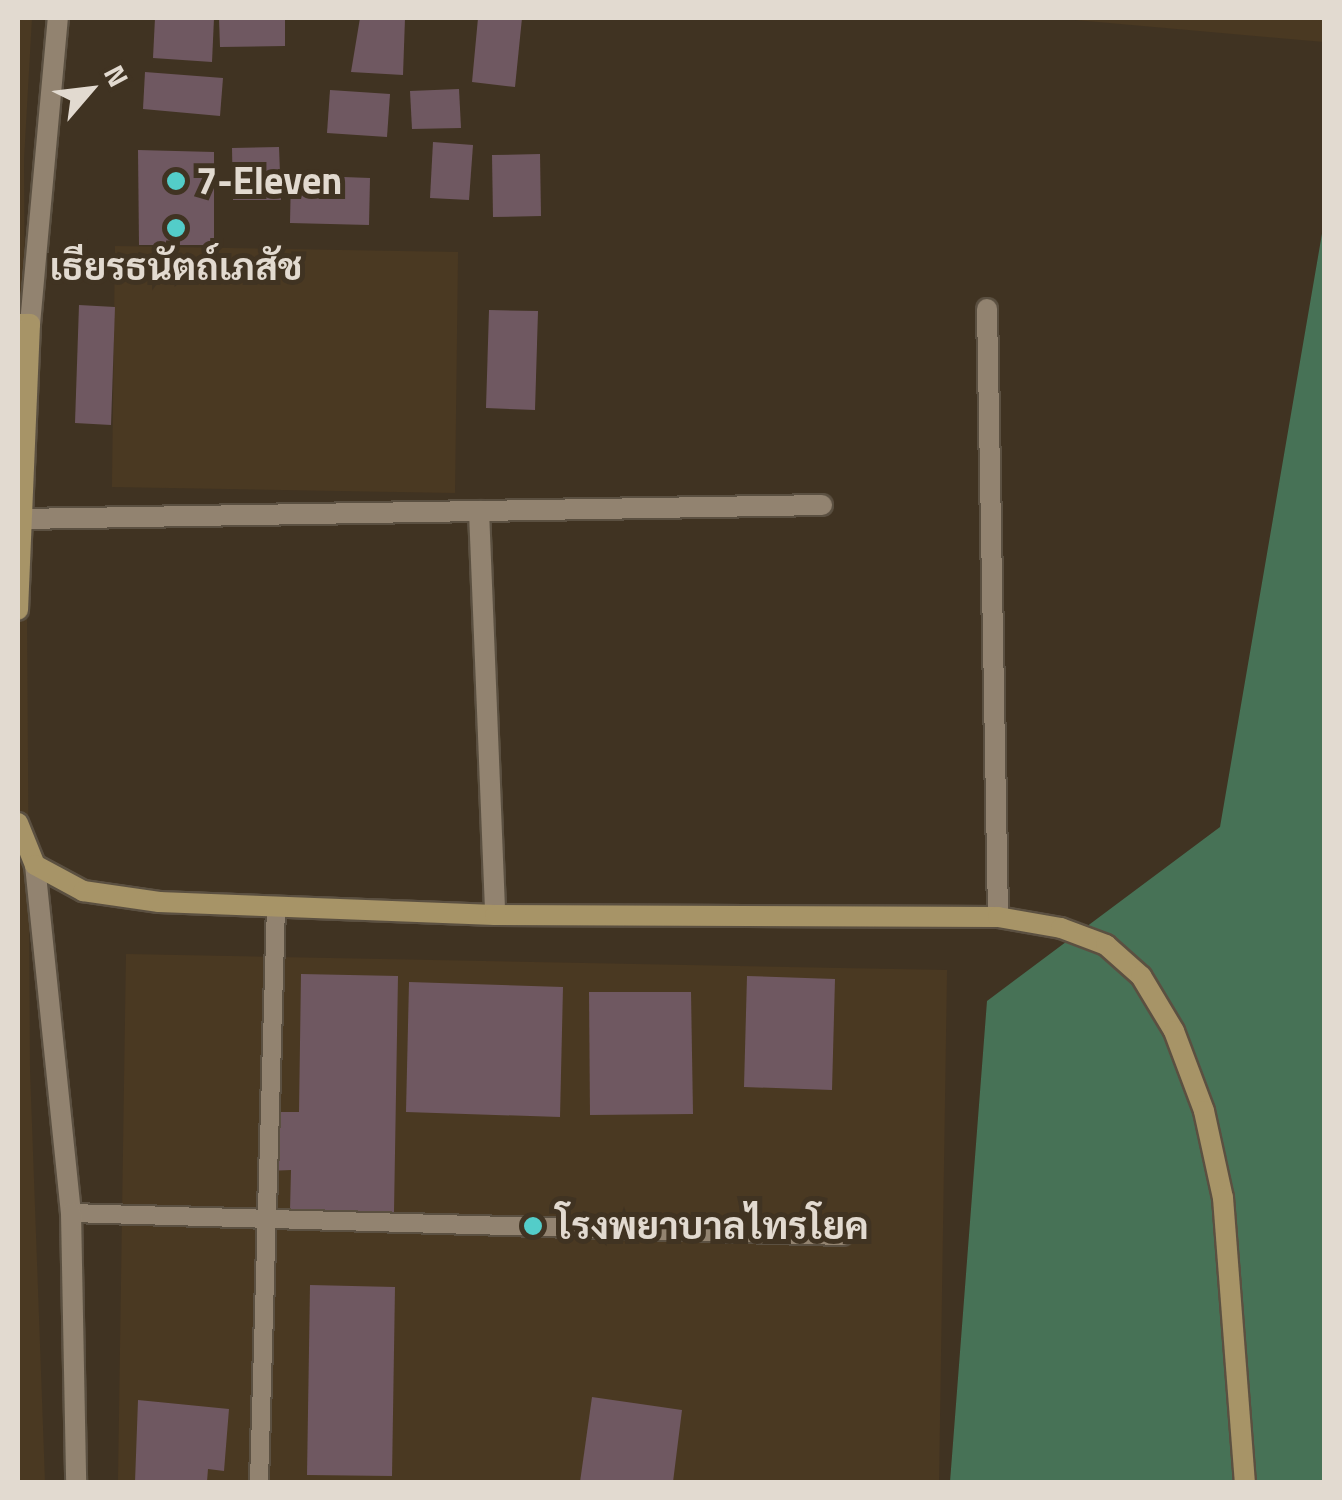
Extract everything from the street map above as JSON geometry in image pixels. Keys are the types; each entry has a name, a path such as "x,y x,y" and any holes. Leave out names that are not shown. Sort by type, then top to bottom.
{"main road":[{"path":"18,610 24,324"},
{"path":"18,823 34,864 83,892 276,907 495,915 998,917 1061,928 1106,945 1140,976 1174,1031 1204,1110 1223,1198 1245,1482"}],"street":[{"path":"24,324 58,18"},
{"path":"987,309 998,917"},
{"path":"20,519 822,505"},
{"path":"478,511 495,915"},
{"path":"34,864 71,1212 76,1482"}],"lane":[{"path":"259,1482 276,907"},
{"path":"71,1212 844,1236"}],"shaded area":[{"path":"18,18 32,18 24,159 30,1070 45,1482 18,1482"},
{"path":"1053,18 1324,18 1324,42"},
{"path":"115,246 458,252 455,493 112,487"},
{"name":"โรงพยาบาลไทรโยค","path":"126,954 947,970 939,1482 118,1482"}],"green space":[{"path":"1324,222 1324,1482 950,1482 987,1001 1220,827"}],"building":[{"path":"155,18 214,18 212,62 153,58"},
{"path":"219,18 285,18 285,46 220,47"},
{"path":"360,18 405,18 403,75 351,72"},
{"path":"478,18 522,18 515,87 472,82"},
{"path":"145,72 223,78 220,116 143,109"},
{"path":"459,89 461,128 412,129 410,91"},
{"path":"330,90 390,94 387,137 327,133"},
{"path":"433,142 473,145 469,200 430,198"},
{"path":"279,147 281,200 233,200 232,148"},
{"name":"7-Eleven","path":"138,150 214,152 214,245 139,245"},
{"path":"540,154 541,216 493,217 492,155"},
{"path":"291,175 370,178 369,225 290,223"},
{"path":"79,305 115,307 111,425 75,423"},
{"path":"489,310 538,311 535,410 486,408"},
{"path":"301,974 398,976 394,1212 290,1210 291,1170 267,1171 267,1112 299,1112"},
{"path":"747,976 835,979 832,1090 744,1087"},
{"path":"409,982 563,987 560,1117 406,1112"},
{"path":"589,992 691,992 693,1114 590,1115"},
{"path":"310,1285 395,1287 392,1476 307,1475"},
{"path":"592,1397 682,1410 673,1482 580,1482"},
{"path":"138,1400 229,1409 224,1471 208,1469 207,1482 135,1482"}],"place":[{"name":"7-Eleven","path":"176,181"},
{"name":"เธียรธนัตถ์เภสัช","path":"176,228"},
{"name":"โรงพยาบาลไทรโยค","path":"533,1226"}]}
